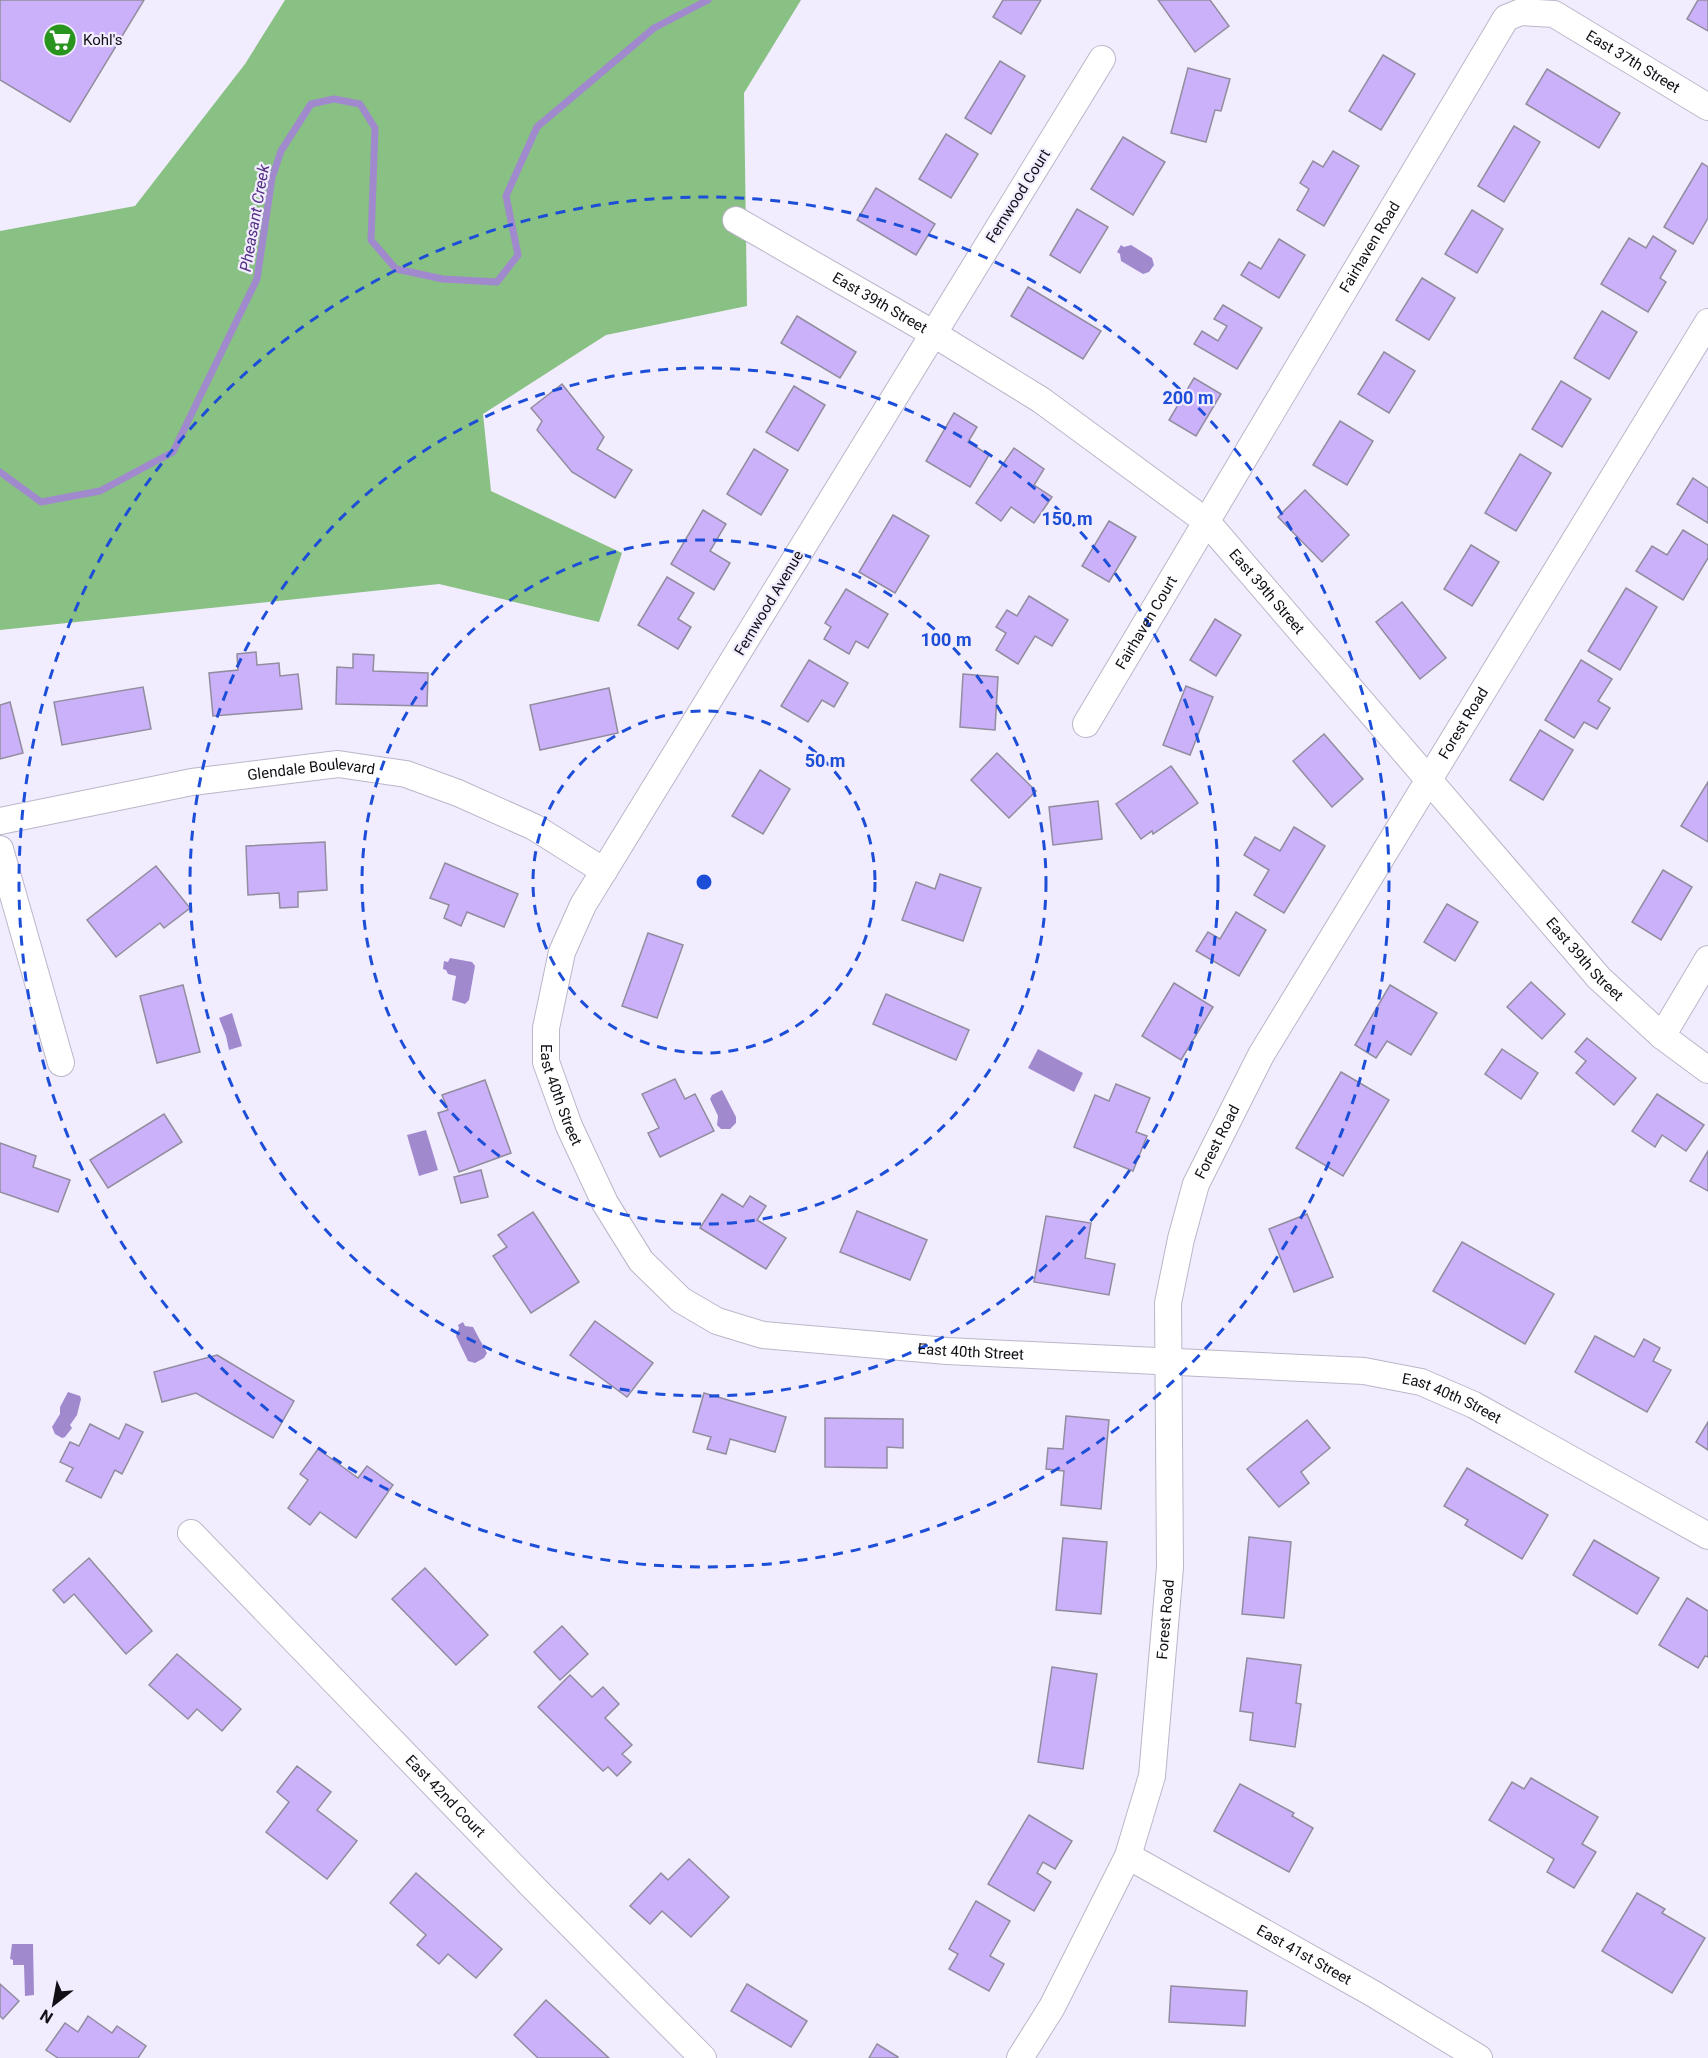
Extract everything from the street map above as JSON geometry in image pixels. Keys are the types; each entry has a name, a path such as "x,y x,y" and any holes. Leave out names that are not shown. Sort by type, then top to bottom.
{"street":[{"name":"Fairhaven Road","path":"1207,522 1506,18 1521,12 1557,15"},
{"name":"East 37th Street","path":"1557,15 1708,107"},
{"name":"Fernwood Court","path":"934,334 1102,59"},
{"name":"East 39th Street","path":"736,220 934,334 1041,400 1207,522 1599,978 1662,1036 1708,1070"},
{"name":"Forest Road","path":"1020,2058 1052,2007 1128,1856 1152,1776 1170,1567 1168,1303 1181,1239 1196,1184 1261,1055 1708,322"},
{"name":"Fernwood Avenue","path":"604,871 934,334"},
{"name":"Fairhaven Court","path":"1086,724 1207,522"},
{"name":"Glendale Boulevard","path":"0,821 192,782 338,764 406,774 458,793 534,827 604,871"},
{"path":"0,849 61,1063"},
{"name":"East 40th Street","path":"604,871 583,905 562,952 546,1028 546,1062 569,1126 605,1203 641,1261 681,1300 717,1321 763,1335 947,1351 1364,1371 1421,1382 1474,1405 1708,1536"},
{"path":"1662,1036 1708,959"},
{"name":"East 42nd Court","path":"191,1533 528,1882 703,2058"},
{"name":"East 41st Street","path":"1128,1856 1372,1994 1479,2058"}],"green space":[{"path":"285,0 801,0 744,93 747,306 606,335 483,414 491,491 622,553 599,622 439,584 0,630 0,231 135,206 245,64"}],"shaded area":[{"path":"1121,245 1124,247 1131,245 1152,258 1154,265 1149,272 1143,274 1121,261 1120,254 1117,252"},
{"path":"450,958 472,962 475,966 469,1000 465,1004 452,1000 456,976 448,974 443,969 444,961 448,962"},
{"path":"232,1013 242,1046 229,1050 219,1018"},
{"path":"1038,1049 1083,1073 1074,1092 1028,1068"},
{"path":"722,1090 736,1117 736,1123 730,1129 721,1129 717,1125 718,1116 710,1099 712,1095"},
{"path":"426,1130 438,1170 419,1176 407,1135"},
{"path":"463,1322 465,1326 473,1327 487,1353 484,1358 475,1363 468,1361 456,1336 458,1325"},
{"path":"68,1392 80,1396 81,1399 77,1415 70,1425 72,1428 62,1438 55,1434 52,1427 60,1414 60,1407"},
{"path":"12,1944 33,1944 34,1995 25,1996 24,1965 13,1965 13,1960 10,1959"}],"building":[{"name":"Kohl's","path":"0,0 144,0 70,122 0,80"},
{"path":"1003,0 1041,0 1021,34 993,17"},
{"path":"1158,0 1210,0 1229,26 1195,52"},
{"path":"1698,0 1708,0 1708,31 1687,19"},
{"path":"1383,55 1415,74 1381,130 1349,111"},
{"path":"1000,61 1025,76 991,134 965,118"},
{"path":"1188,68 1230,79 1221,111 1215,110 1206,142 1171,133"},
{"path":"1547,69 1620,113 1599,148 1526,104"},
{"path":"1514,126 1540,142 1504,202 1478,186"},
{"path":"946,134 978,154 951,198 919,179"},
{"path":"1123,137 1165,162 1133,215 1091,189"},
{"path":"1333,151 1359,166 1324,226 1297,210 1309,189 1300,183 1313,161 1323,167"},
{"path":"1702,163 1708,167 1708,218 1693,244 1664,227"},
{"path":"876,188 935,224 916,255 857,220"},
{"path":"1077,209 1108,227 1080,273 1050,255"},
{"path":"1472,210 1503,229 1477,273 1445,254"},
{"path":"1653,236 1676,251 1660,278 1666,282 1648,312 1601,284 1629,238 1646,248"},
{"path":"1279,239 1305,255 1279,298 1241,275 1249,262 1261,269"},
{"path":"1422,278 1455,298 1429,340 1396,320"},
{"path":"1028,287 1101,331 1083,359 1011,316"},
{"path":"1223,305 1262,328 1237,369 1194,344 1202,331 1218,341 1227,326 1214,319"},
{"path":"1602,311 1637,332 1609,379 1574,358"},
{"path":"797,316 856,352 840,378 781,343"},
{"path":"1384,352 1415,371 1389,413 1358,394"},
{"path":"1194,378 1221,394 1196,436 1169,420"},
{"path":"1561,381 1591,399 1562,447 1532,429"},
{"path":"562,384 604,437 597,449 632,470 615,498 572,472 537,430 542,421 531,408"},
{"path":"794,386 825,405 798,451 766,432"},
{"path":"954,413 977,427 968,442 989,455 970,487 926,461"},
{"path":"1340,421 1373,441 1347,485 1313,465"},
{"path":"1014,448 1044,469 1034,485 1052,497 1034,523 1011,507 1001,521 976,503"},
{"path":"754,449 788,470 761,515 727,494"},
{"path":"1520,454 1551,473 1516,531 1485,513"},
{"path":"1693,478 1708,488 1708,523 1677,504"},
{"path":"1305,490 1349,535 1322,562 1278,517"},
{"path":"703,510 726,524 710,551 730,563 714,590 671,564"},
{"path":"893,515 929,536 895,593 859,572"},
{"path":"1109,521 1136,537 1109,582 1082,566"},
{"path":"1683,530 1708,545 1708,558 1683,600 1636,571 1652,546 1667,555"},
{"path":"1471,545 1499,562 1472,606 1444,589"},
{"path":"667,577 694,593 678,619 691,627 678,649 638,625"},
{"path":"1626,588 1657,607 1620,670 1588,651"},
{"path":"846,589 888,614 868,648 856,641 849,654 824,639 831,627 825,623"},
{"path":"1029,596 1068,620 1052,646 1035,636 1018,664 996,650 1006,633 996,627 1007,610 1017,616"},
{"path":"1402,602 1446,658 1420,679 1376,622"},
{"path":"1215,619 1241,635 1216,676 1190,660"},
{"path":"256,652 257,665 279,663 280,676 298,674 302,709 213,716 209,673 238,670 237,654"},
{"path":"353,654 374,655 373,671 428,673 427,706 336,704 337,667 353,668"},
{"path":"809,660 848,683 834,707 822,700 808,722 781,706"},
{"path":"1581,660 1612,679 1598,701 1610,708 1597,729 1584,722 1574,738 1545,720"},
{"path":"963,674 998,677 995,730 960,727"},
{"path":"1186,686 1213,697 1190,755 1163,745"},
{"path":"143,687 151,729 62,745 54,702"},
{"path":"609,688 618,733 540,750 530,705"},
{"path":"10,702 23,753 0,759 0,705"},
{"path":"1540,730 1573,750 1543,800 1510,780"},
{"path":"1324,734 1363,779 1332,807 1293,761"},
{"path":"997,753 1036,791 1009,818 971,780"},
{"path":"1171,766 1198,803 1153,834 1152,831 1141,839 1116,804"},
{"path":"760,770 790,789 763,834 732,816"},
{"path":"1708,782 1708,842 1681,826"},
{"path":"1098,801 1102,839 1053,845 1049,807"},
{"path":"1294,827 1325,846 1284,913 1254,895 1269,870 1244,855 1255,837 1280,851"},
{"path":"325,842 327,890 298,892 298,907 280,908 279,893 248,895 246,846"},
{"path":"445,863 518,894 504,927 467,912 461,926 444,918 449,905 430,898"},
{"path":"156,866 190,908 164,928 160,923 116,957 87,920"},
{"path":"1663,870 1692,887 1661,940 1632,922"},
{"path":"940,874 981,888 963,941 902,920 916,882 935,889"},
{"path":"1447,904 1478,922 1455,961 1424,942"},
{"path":"1236,912 1266,930 1239,976 1196,951 1208,932 1220,939"},
{"path":"648,933 683,945 657,1018 622,1006"},
{"path":"1531,982 1565,1014 1542,1039 1507,1007"},
{"path":"1174,983 1213,1007 1181,1060 1142,1036"},
{"path":"183,985 200,1052 157,1063 140,996"},
{"path":"1390,985 1437,1013 1411,1055 1387,1041 1376,1058 1355,1045"},
{"path":"886,994 969,1030 956,1060 873,1024"},
{"path":"1587,1038 1636,1078 1614,1105 1576,1073 1586,1061 1575,1052"},
{"path":"1502,1049 1538,1073 1521,1099 1485,1074"},
{"path":"1341,1072 1389,1100 1343,1176 1296,1148"},
{"path":"675,1079 685,1099 695,1094 714,1131 660,1157 648,1133 659,1128 642,1094"},
{"path":"485,1080 511,1153 459,1172 438,1113 448,1110 442,1095"},
{"path":"1116,1084 1150,1098 1136,1132 1147,1136 1133,1171 1074,1147 1095,1095 1109,1101"},
{"path":"1657,1094 1704,1125 1686,1151 1662,1135 1655,1147 1632,1131"},
{"path":"164,1114 182,1142 108,1188 90,1160"},
{"path":"0,1143 36,1156 33,1167 70,1180 58,1212 0,1192"},
{"path":"1708,1151 1708,1191 1690,1181"},
{"path":"481,1170 488,1197 461,1203 454,1177"},
{"path":"722,1194 743,1207 750,1196 766,1206 757,1220 786,1238 766,1269 700,1228"},
{"path":"857,1211 927,1240 910,1280 840,1252"},
{"path":"533,1212 579,1282 531,1313 493,1256 507,1247 498,1235"},
{"path":"1307,1214 1333,1277 1294,1292 1269,1229"},
{"path":"1046,1216 1091,1223 1085,1258 1115,1264 1109,1295 1034,1282"},
{"path":"1462,1242 1554,1294 1525,1344 1433,1291"},
{"path":"595,1321 653,1363 627,1397 570,1355"},
{"path":"1595,1336 1634,1357 1644,1339 1660,1348 1653,1361 1671,1370 1647,1412 1575,1372"},
{"path":"217,1355 294,1401 273,1438 196,1393 162,1402 154,1372"},
{"path":"704,1393 786,1417 775,1452 730,1439 726,1454 707,1449 711,1437 693,1432"},
{"path":"1066,1416 1109,1420 1101,1509 1061,1505 1064,1471 1046,1469 1048,1448 1063,1449"},
{"path":"825,1418 903,1419 903,1448 887,1447 887,1468 825,1467"},
{"path":"1307,1420 1330,1448 1301,1472 1309,1483 1279,1507 1247,1469"},
{"path":"1708,1422 1708,1450 1696,1442"},
{"path":"90,1424 119,1439 126,1424 143,1432 122,1474 115,1470 101,1498 66,1481 73,1468 60,1462 70,1442 79,1446"},
{"path":"318,1449 358,1478 367,1466 393,1485 356,1538 320,1512 310,1525 288,1508 308,1480 300,1474"},
{"path":"1467,1468 1548,1515 1522,1559 1465,1525 1468,1520 1444,1506"},
{"path":"1249,1537 1291,1542 1284,1618 1242,1614"},
{"path":"1063,1538 1107,1542 1101,1614 1056,1610"},
{"path":"1594,1540 1659,1578 1637,1614 1573,1575"},
{"path":"89,1558 152,1631 126,1654 74,1594 64,1603 53,1590"},
{"path":"425,1568 488,1635 456,1665 392,1599"},
{"path":"1687,1598 1708,1611 1708,1657 1705,1656 1698,1668 1659,1645"},
{"path":"562,1626 588,1654 560,1680 534,1652"},
{"path":"177,1654 241,1709 222,1731 197,1709 188,1719 149,1685"},
{"path":"1247,1658 1301,1665 1296,1703 1301,1704 1295,1747 1250,1740 1253,1713 1240,1711"},
{"path":"1052,1667 1097,1674 1083,1769 1038,1762"},
{"path":"570,1675 592,1697 603,1687 619,1704 605,1718 632,1745 622,1754 631,1762 617,1776 608,1767 603,1771 538,1707"},
{"path":"297,1766 331,1792 317,1810 357,1841 327,1879 266,1832 289,1802 277,1792"},
{"path":"1531,1778 1598,1817 1582,1844 1596,1852 1574,1888 1547,1872 1554,1859 1489,1820 1512,1782 1524,1789"},
{"path":"1240,1784 1294,1813 1292,1816 1313,1828 1289,1872 1214,1831"},
{"path":"1029,1815 1072,1841 1055,1869 1043,1862 1037,1873 1051,1882 1034,1911 988,1884"},
{"path":"689,1859 729,1897 691,1937 662,1911 650,1924 630,1906 661,1873 668,1880"},
{"path":"416,1873 502,1949 476,1978 448,1954 439,1964 417,1945 426,1935 390,1903"},
{"path":"1637,1893 1665,1909 1662,1913 1705,1938 1672,1993 1602,1951"},
{"path":"976,1901 1010,1921 990,1956 1004,1964 989,1991 949,1969 958,1954 949,1949"},
{"path":"0,1984 19,2001 3,2019 0,2016"},
{"path":"747,1984 807,2021 791,2047 731,2011"},
{"path":"1171,1986 1247,1991 1245,2026 1169,2022"},
{"path":"546,2000 609,2058 538,2058 514,2035"},
{"path":"88,2016 112,2033 117,2026 146,2046 138,2058 58,2058 46,2050 65,2023 78,2032"},
{"path":"877,2044 898,2057 869,2058"}],"waterway":[{"name":"Pheasant Creek","path":"0,472 41,502 100,491 173,452 257,279 272,178 281,151 311,104 334,99 360,104 375,128 371,240 396,269 443,279 497,282 518,255 506,196 537,127 654,28 708,0"}],"place":[{"name":"Kohl's","path":"60,40"}]}
